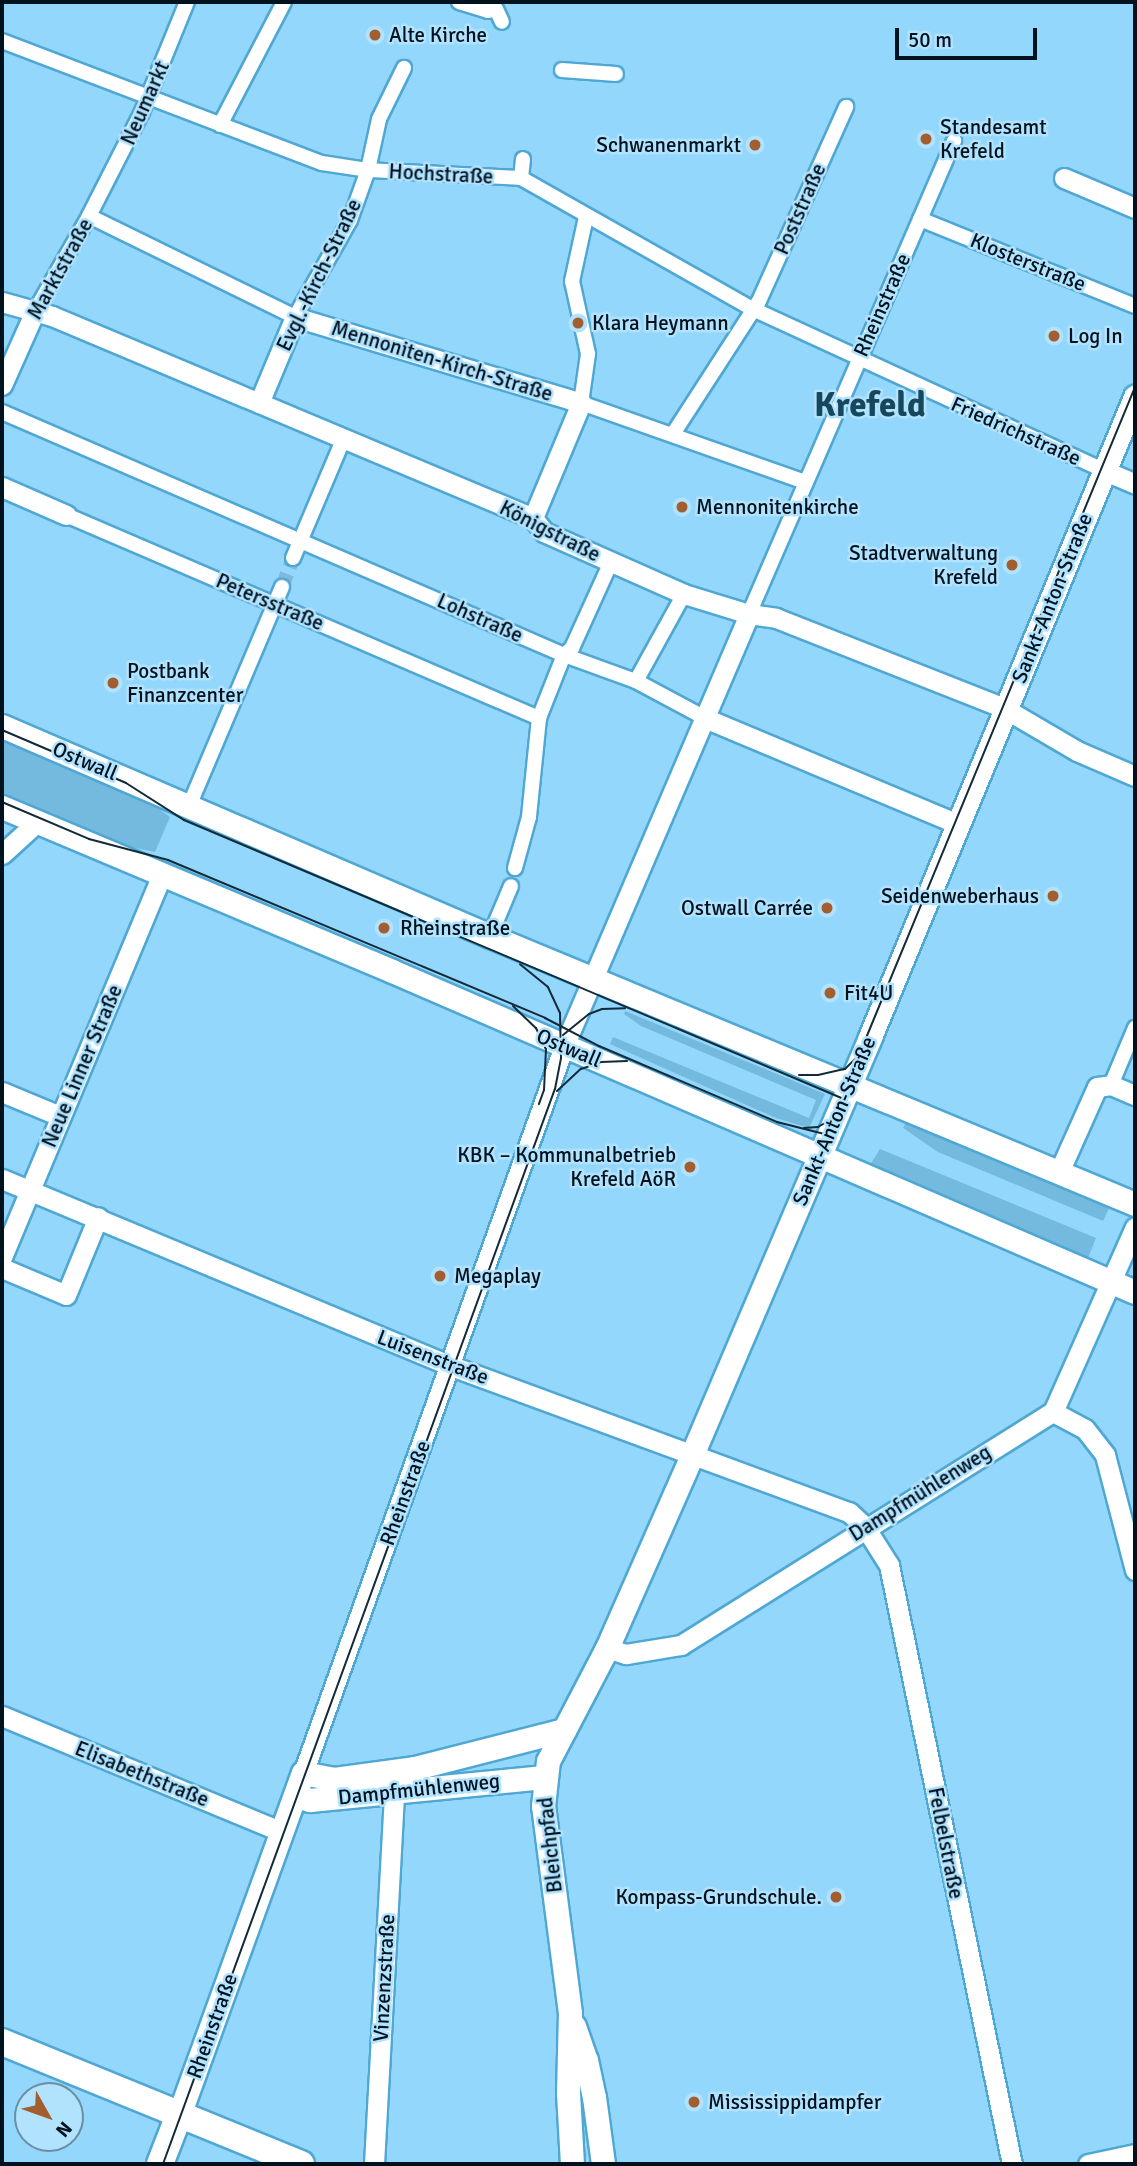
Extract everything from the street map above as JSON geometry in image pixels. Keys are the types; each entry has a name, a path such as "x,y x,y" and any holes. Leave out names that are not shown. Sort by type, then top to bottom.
{"main road":[{"path":"2,2042 301,2164"},
{"path":"160,2164 179,2115"}],"street":[{"name":"Neumarkt","path":"121,155 149,98 187,2"},
{"path":"220,125 284,2"},
{"path":"459,2 488,11 501,11"},
{"name":"Hochstraße","path":"2,41 322,163 368,170 521,178 753,309 858,360"},
{"name":"Evgl.-Kirch-Straße","path":"259,403 295,317 350,220 368,170 379,119 404,68"},
{"path":"562,70 616,74"},
{"name":"Poststraße","path":"673,434 753,309 846,107"},
{"name":"Rheinstraße","path":"179,2115 564,1046 954,141"},
{"name":"Marktstraße","path":"2,385 34,313 121,155"},
{"path":"521,178 523,159"},
{"path":"1064,178 1135,208"},
{"name":"Mennoniten-Kirch-Straße","path":"89,216 295,317 581,403 805,482"},
{"path":"533,518 581,403 588,354 572,281 586,217"},
{"name":"Klosterstraße","path":"920,219 1135,306"},
{"name":"Königstraße","path":"2,302 52,317 533,518 544,532 684,594 749,614 776,618 1005,711 1077,751 1135,776"},
{"name":"Friedrichstraße","path":"858,360 1135,484"},
{"name":"Sankt-Anton-Straße","path":"607,1648 850,1086 1135,397"},
{"name":"Lohstraße","path":"2,412 564,655 636,681 707,719 958,824"},
{"path":"293,558 344,439"},
{"name":"Petersstraße","path":"2,487 538,719"},
{"path":"515,868 529,817 538,719 564,655 572,648 611,562"},
{"path":"189,806 282,587"},
{"path":"636,681 684,594"},
{"name":"Ostwall","path":"2,726 490,936 1135,1204"},
{"name":"Ostwall","path":"2,807 819,1154 1135,1292"},
{"path":"2,854 37,822"},
{"name":"Neue Linner Straße","path":"2,1257 162,874"},
{"path":"490,936 511,886"},
{"path":"1111,1085 1135,1028"},
{"path":"1059,1172 1097,1087 1111,1085 1135,1095"},
{"path":"2,1092 60,1116"},
{"name":"Luisenstraße","path":"2,1179 450,1366 849,1511 865,1527"},
{"path":"2,1268 66,1294 98,1217"},
{"path":"1135,1227 1053,1412 1085,1429 1105,1455 1135,1570"},
{"name":"Dampfmühlenweg","path":"607,1648 626,1654 681,1645 865,1527 1053,1412"},
{"name":"Felbelstraße","path":"865,1527 889,1565 1012,2164"},
{"name":"Bleichpfad","path":"572,2164 568,2093 570,2013 543,1806 544,1777 548,1761 607,1648"},
{"name":"Elisabethstraße","path":"2,1716 282,1832"},
{"name":"Dampfmühlenweg","path":"303,1773 334,1779 415,1768 564,1730"},
{"name":"Dampfmühlenweg","path":"295,1796 310,1800 544,1777"},
{"name":"Vinzenzstraße","path":"374,2164 394,1792"},
{"name":"Bleichpfad","path":"570,2013 586,2060 603,2164"},
{"path":"1088,2164 1135,2154"}],"shaded area":[{"path":"2,735 142,796 170,817 155,852 117,844 2,797"},
{"path":"625,1011 825,1094 809,1128 776,1118 610,1044 613,1037 809,1118 816,1100 641,1026 624,1014"},
{"path":"908,1118 1111,1204 1103,1221 938,1152 903,1128"},
{"path":"880,1149 1096,1238 1088,1258 870,1165"}],"tunnel":[{"path":"282,587 293,558"}],"tram line":[{"path":"799,1075 818,1075 845,1069 859,1055 1135,387"},
{"path":"2,730 126,783 184,820 844,1099"},
{"path":"2,802 89,839 168,860 545,1018 599,1046 777,1122 828,1135"},
{"path":"163,2164 555,1089 561,1058 560,1013 548,987 520,964"},
{"path":"513,1006 536,1028 546,1049 544,1090 539,1104"},
{"path":"563,1035 589,1014 602,1009 625,1008"},
{"path":"804,1128 818,1127 843,1107 869,1050"},
{"path":"557,1091 581,1069 601,1062 627,1061"}],"place":[{"name":"Alte Kirche","path":"375,35"},
{"name":"Standesamt Krefeld","path":"926,139"},
{"name":"Schwanenmarkt","path":"755,145"},
{"name":"Klara Heymann","path":"578,323"},
{"name":"Log In","path":"1054,336"},
{"name":"Mennonitenkirche","path":"682,507"},
{"name":"Stadtverwaltung Krefeld","path":"1012,565"},
{"name":"Postbank Finanzcenter","path":"113,683"},
{"name":"Seidenweberhaus","path":"1053,896"},
{"name":"Ostwall Carrée","path":"827,908"},
{"name":"Rheinstraße","path":"384,928"},
{"name":"Fit4U","path":"830,993"},
{"name":"KBK – Kommunalbetrieb Krefeld AöR","path":"690,1167"},
{"name":"Megaplay","path":"440,1276"},
{"name":"Kompass-Grundschule.","path":"836,1897"},
{"name":"Mississippidampfer","path":"694,2102"}],"district":[{"name":"Krefeld","path":"870,405"}]}
